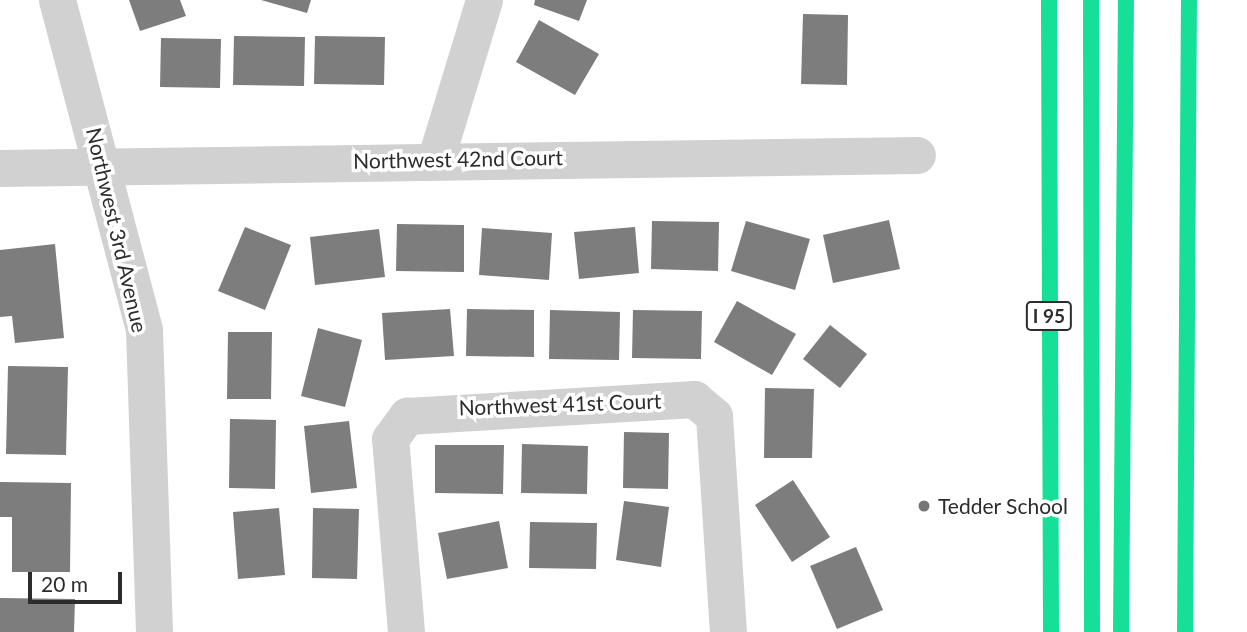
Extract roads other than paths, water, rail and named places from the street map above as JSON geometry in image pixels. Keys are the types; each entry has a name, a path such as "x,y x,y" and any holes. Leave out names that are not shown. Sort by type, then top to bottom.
{"highway":[{"name":"I 95","path":"1049,0 1051,632"},
{"path":"1091,0 1092,632"},
{"path":"1121,632 1126,0"},
{"path":"1185,632 1189,0"}],"street":[{"name":"Northwest 3rd Avenue","path":"57,0 105,167 144,330 155,632"},
{"path":"436,158 484,0"},
{"name":"Northwest 42nd Court","path":"0,168 436,158 917,155"},
{"name":"Northwest 41st Court","path":"407,632 390,439 407,415 694,399 714,416 728,632"}],"place":[{"name":"Tedder School","path":"924,506"}]}
